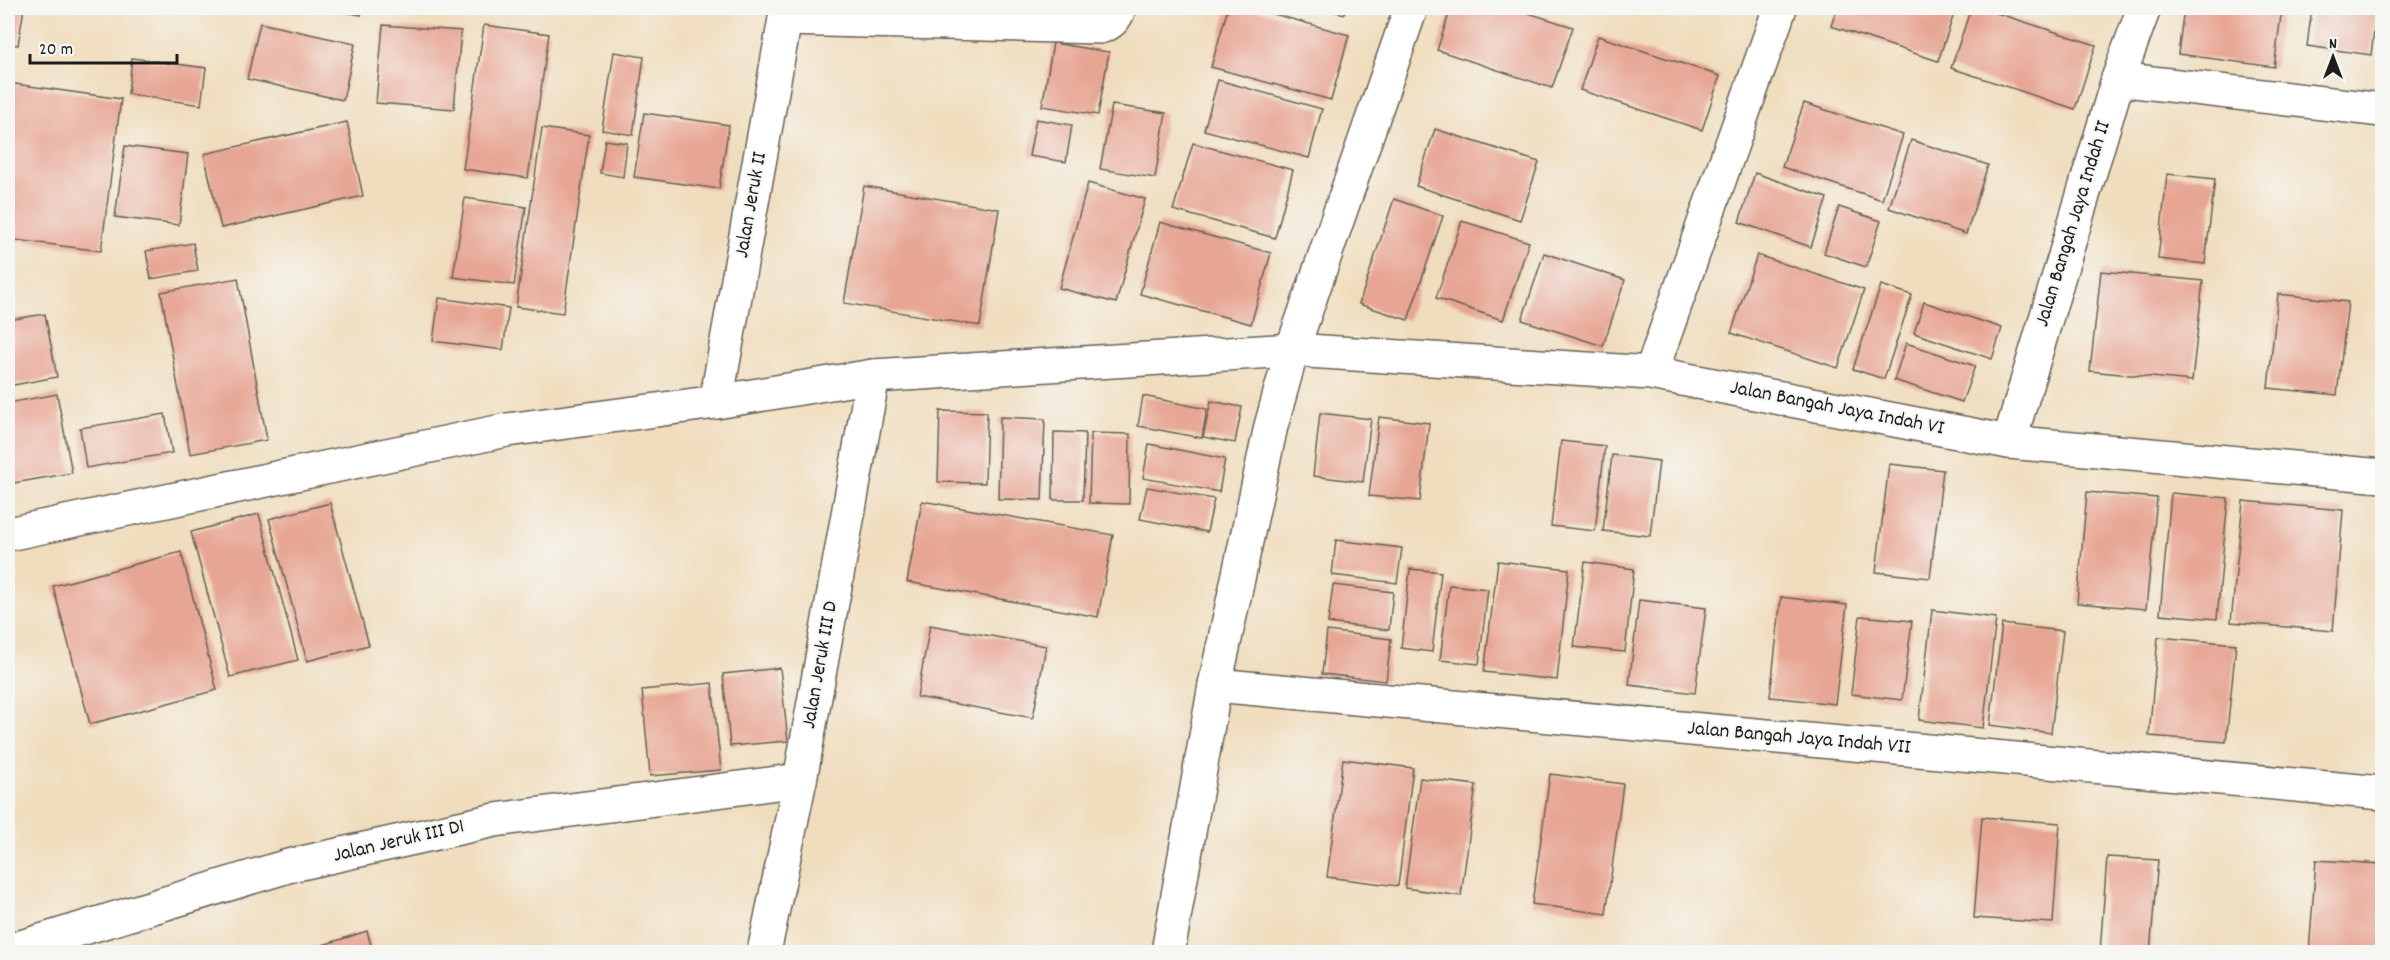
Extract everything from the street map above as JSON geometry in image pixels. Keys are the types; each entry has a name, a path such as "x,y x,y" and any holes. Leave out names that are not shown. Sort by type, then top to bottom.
{"street":[{"path":"786,13 1100,27 1109,24 1115,18 1119,8"},
{"path":"1168,952 1215,685 1271,426 1292,350 1411,8"},
{"path":"1651,373 1780,8"},
{"name":"Jalan Bangah Jaya Indah II","path":"2008,442 2118,79 2144,8"},
{"name":"Jalan Jeruk II","path":"716,402 786,13"},
{"path":"2118,79 2382,110"},
{"name":"Jalan Bangah Jaya Indah VI","path":"8,534 507,430 716,402 873,376 1292,350 1651,373 2008,442 2382,476"},
{"name":"Jalan Jeruk III D","path":"764,952 800,780 873,376"},
{"name":"Jalan Bangah Jaya Indah VII","path":"1215,685 2382,794"},
{"name":"Jalan Jeruk III D1","path":"8,951 288,866 495,820 800,780"}],"building":[{"path":"8,8 24,8 18,45 8,44"},
{"path":"327,8 362,8 361,15"},
{"path":"464,8 486,8 485,13"},
{"path":"1228,8 1252,8 1349,35 1331,100 1211,67"},
{"path":"1322,8 1346,8 1344,14"},
{"path":"1451,8 1512,8 1573,27 1552,88 1437,50"},
{"path":"1837,8 1956,8 1938,61 1831,26"},
{"path":"1971,8 1981,8 2096,45 2075,109 1951,68"},
{"path":"2184,8 2282,8 2274,67 2178,54"},
{"path":"2312,8 2377,8 2371,55 2307,46"},
{"path":"260,23 355,44 343,100 247,79"},
{"path":"383,25 461,31 454,109 376,103"},
{"path":"484,25 549,34 528,178 463,169"},
{"path":"1598,36 1720,76 1702,130 1580,90"},
{"path":"1053,43 1109,52 1098,115 1042,106"},
{"path":"614,52 644,57 633,135 602,130"},
{"path":"132,58 206,68 201,105 128,94"},
{"path":"1218,80 1322,109 1309,158 1204,130"},
{"path":"8,83 121,99 101,251 8,239"},
{"path":"1804,103 1903,135 1882,200 1782,167"},
{"path":"1112,105 1166,113 1155,178 1100,169"},
{"path":"644,113 729,125 719,189 634,177"},
{"path":"1036,119 1072,125 1066,162 1029,156"},
{"path":"347,122 363,196 221,228 204,154"},
{"path":"542,128 589,135 563,313 516,307"},
{"path":"1435,129 1539,162 1520,220 1416,186"},
{"path":"605,140 627,143 623,177 600,173"},
{"path":"1911,140 1988,165 1966,234 1889,208"},
{"path":"1193,143 1293,170 1275,238 1173,210"},
{"path":"125,146 188,154 179,225 115,217"},
{"path":"1755,173 1827,198 1811,247 1739,222"},
{"path":"2167,174 2215,179 2205,264 2158,259"},
{"path":"1088,183 1145,199 1116,303 1059,288"},
{"path":"864,186 999,209 980,326 844,303"},
{"path":"465,198 526,207 514,285 453,277"},
{"path":"1394,199 1443,216 1408,320 1359,304"},
{"path":"1839,207 1881,221 1866,267 1824,253"},
{"path":"1462,221 1529,242 1503,320 1436,298"},
{"path":"1160,222 1271,253 1251,324 1140,294"},
{"path":"193,243 198,271 151,279 146,251"},
{"path":"1544,253 1625,280 1603,346 1522,320"},
{"path":"1757,255 1864,290 1838,368 1731,333"},
{"path":"2101,271 2203,281 2192,381 2090,371"},
{"path":"238,278 267,440 190,454 161,292"},
{"path":"1881,285 1912,295 1884,379 1853,369"},
{"path":"2278,294 2348,302 2337,395 2268,388"},
{"path":"439,298 509,308 503,350 433,341"},
{"path":"1924,302 2002,328 1992,359 1914,333"},
{"path":"45,314 57,377 8,386 8,320"},
{"path":"1906,343 1975,366 1962,402 1894,380"},
{"path":"57,394 72,473 8,484 8,403"},
{"path":"1143,396 1207,409 1202,438 1138,426"},
{"path":"1211,401 1242,407 1235,443 1203,437"},
{"path":"940,411 987,412 985,483 938,482"},
{"path":"1320,413 1371,419 1363,482 1313,476"},
{"path":"165,414 172,453 86,468 80,428"},
{"path":"1000,417 1045,419 1042,500 998,499"},
{"path":"1379,417 1429,423 1420,501 1369,496"},
{"path":"1054,432 1085,433 1083,500 1053,500"},
{"path":"1091,433 1130,434 1129,504 1089,503"},
{"path":"1561,441 1605,446 1595,531 1551,526"},
{"path":"1149,444 1225,459 1219,492 1143,478"},
{"path":"1612,455 1659,461 1650,536 1603,531"},
{"path":"1889,464 1943,470 1930,578 1876,572"},
{"path":"1147,487 1214,499 1207,532 1140,519"},
{"path":"2087,492 2157,498 2146,609 2077,603"},
{"path":"2171,493 2228,498 2217,619 2160,614"},
{"path":"922,501 1113,535 1098,617 907,582"},
{"path":"2243,501 2343,510 2333,631 2231,622"},
{"path":"330,503 369,645 307,661 269,519"},
{"path":"259,514 298,660 230,677 191,532"},
{"path":"1336,540 1402,548 1397,583 1332,575"},
{"path":"181,552 217,690 90,724 53,586"},
{"path":"1498,561 1569,569 1557,680 1484,672"},
{"path":"1585,562 1634,569 1625,652 1574,647"},
{"path":"1410,569 1441,572 1432,652 1401,648"},
{"path":"1333,585 1393,592 1389,630 1328,623"},
{"path":"1449,585 1488,589 1479,664 1440,660"},
{"path":"1781,597 1847,605 1835,704 1770,697"},
{"path":"1639,600 1706,608 1695,693 1629,685"},
{"path":"1932,610 1996,618 1983,728 1919,720"},
{"path":"1860,616 1912,621 1902,700 1851,694"},
{"path":"2002,624 2063,631 2051,733 1990,725"},
{"path":"930,625 1046,646 1033,718 917,697"},
{"path":"1327,631 1391,639 1386,681 1322,674"},
{"path":"2158,637 2236,644 2226,742 2149,736"},
{"path":"780,668 788,741 730,746 723,674"},
{"path":"712,683 721,770 650,776 642,690"},
{"path":"1343,759 1413,768 1398,886 1327,877"},
{"path":"1550,774 1623,784 1606,914 1532,904"},
{"path":"1420,778 1476,785 1461,896 1405,888"},
{"path":"1982,817 2060,823 2053,923 1974,918"},
{"path":"2107,857 2158,860 2150,952 2100,952"},
{"path":"2316,860 2382,864 2382,952 2309,952"},
{"path":"367,931 373,952 301,952"},
{"path":"2015,949 2038,951 2038,952 2015,952"}]}
